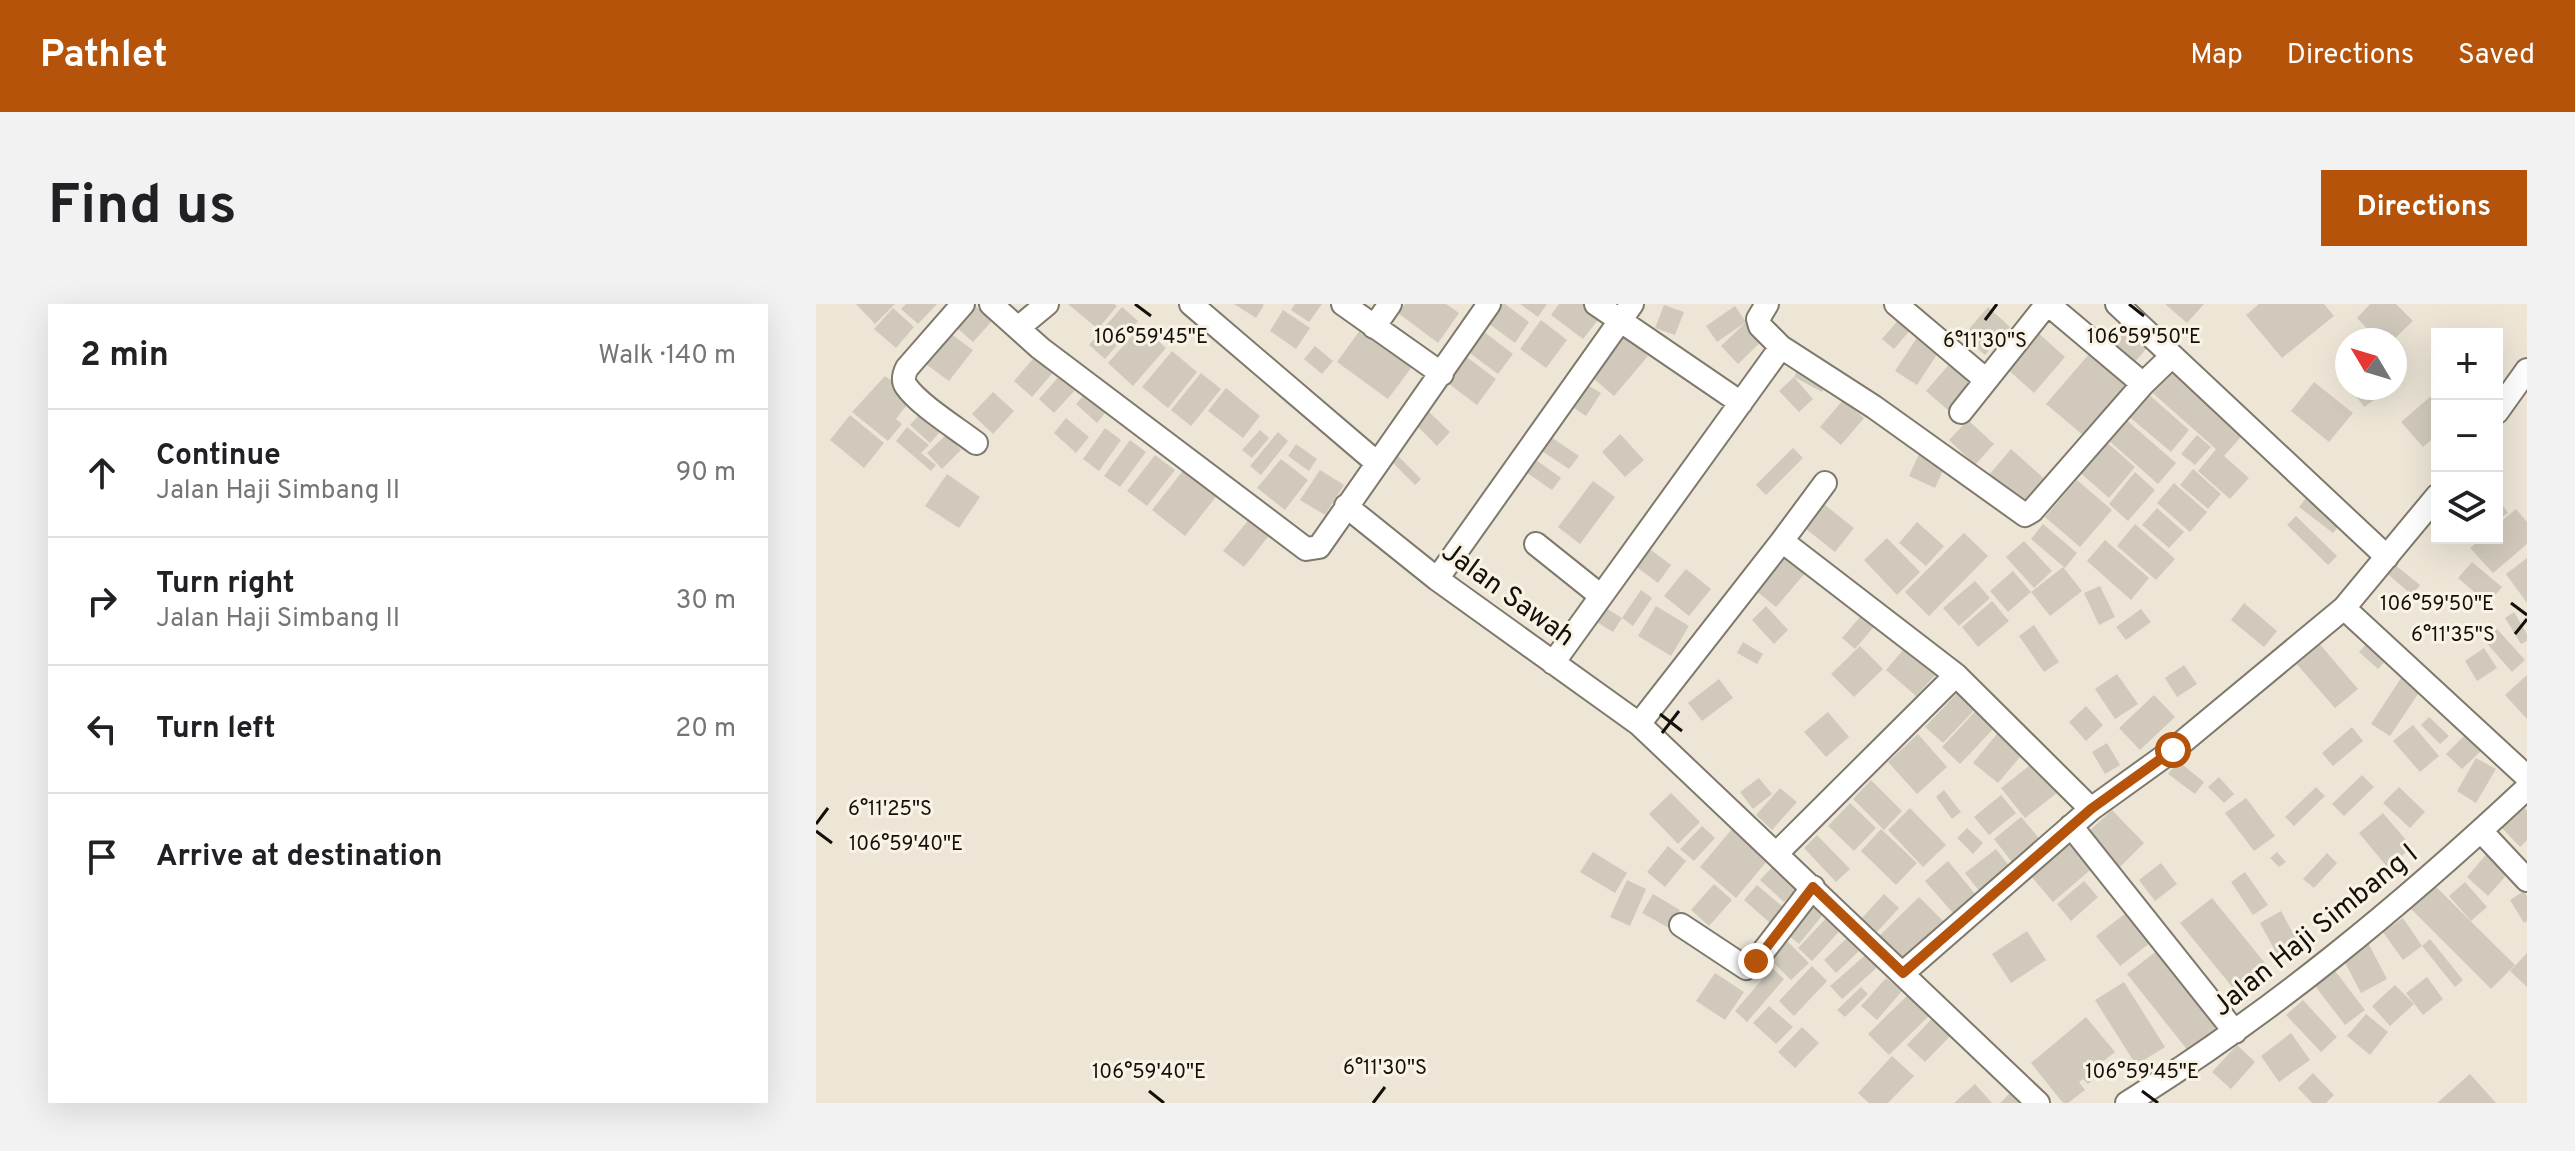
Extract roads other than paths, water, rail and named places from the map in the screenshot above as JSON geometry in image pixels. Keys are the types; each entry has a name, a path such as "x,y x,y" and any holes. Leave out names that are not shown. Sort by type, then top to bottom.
{"street":[{"path":"963,304 907,368 903,377 905,385 929,407 976,443"},
{"path":"991,304 1306,549 1319,547 1489,304"},
{"path":"1018,328 1047,304"},
{"path":"1191,304 1377,463"},
{"path":"1343,304 1442,374"},
{"path":"1374,327 1390,304"},
{"path":"1596,304 1626,313 1741,403"},
{"path":"1767,304 1758,319 1760,326 1781,347 1874,407 2025,515 2032,511 2143,384 2171,357"},
{"path":"1896,304 1986,380"},
{"path":"1961,412 2047,304 2143,384"},
{"path":"2129,307 2171,357 2387,557"},
{"path":"1437,579 1626,313"},
{"path":"1553,663 1781,347"},
{"path":"2503,404 2527,370"},
{"path":"1639,724 1825,483"},
{"path":"2038,1103 1903,973 2091,809 2173,750 2344,608 2431,503"},
{"name":"Jalan Sawah","path":"1346,506 1437,579 1639,724 1903,973"},
{"path":"1782,541 1956,675 2091,809"},
{"path":"1536,544 1601,596"},
{"path":"2344,608 2527,777"},
{"path":"1777,853 1956,675"},
{"name":"Jalan Haji Simbang I","path":"2127,1103 2204,1055 2357,940 2527,788"},
{"path":"2071,826 2235,1032"},
{"path":"2481,831 2527,880"},
{"path":"1681,925 1746,968 1756,961 1813,887"}]}
